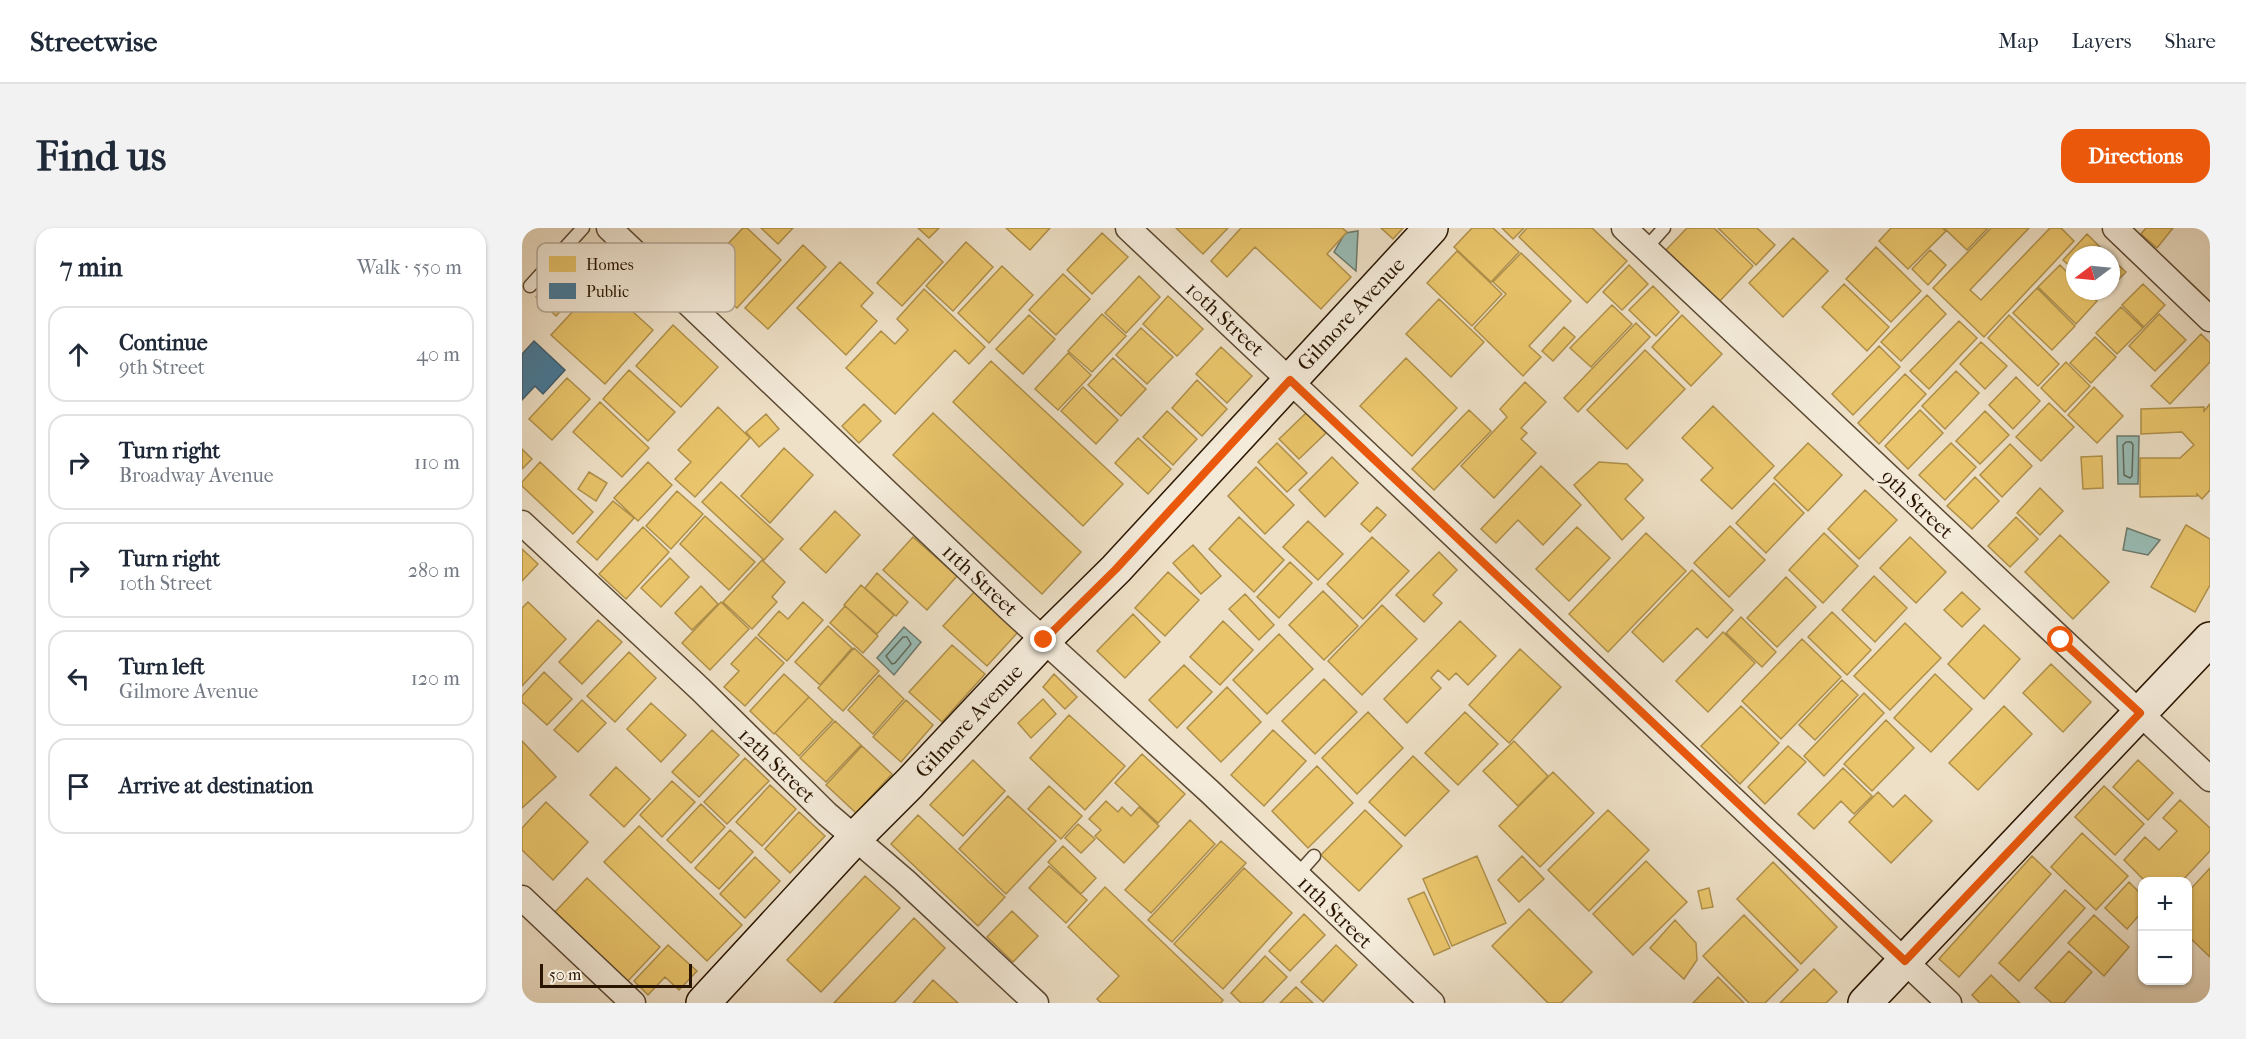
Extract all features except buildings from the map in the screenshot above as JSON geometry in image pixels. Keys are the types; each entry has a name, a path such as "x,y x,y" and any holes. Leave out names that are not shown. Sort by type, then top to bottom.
{"main road":[{"name":"Gilmore Avenue","path":"703,1003 855,838 910,783 1044,640 1116,569 1431,228"},
{"path":"1865,1003 2210,639"}],"street":[{"name":"11th Street","path":"609,228 625,243"},
{"name":"10th Street","path":"1128,228 1949,1003"},
{"name":"9th Street","path":"1624,228 2210,779"},
{"path":"2115,228 2210,319"},
{"name":"11th Street","path":"698,312 1432,1003"},
{"name":"12th Street","path":"522,523 855,838 904,880 1036,1003"},
{"path":"522,898 633,1003"}],"lane":[{"path":"569,243 583,228"},
{"path":"1646,248 1664,228"},
{"path":"530,286 537,278"},
{"path":"1297,875 1314,855"}],"water":[{"path":"1358,231 1356,271 1334,252 1345,233"},
{"path":"2117,436 2139,436 2138,484 2118,484"},
{"path":"2127,528 2160,540 2148,555 2123,550"},
{"path":"904,627 921,642 894,675 877,658"}],"route":[{"path":"1044,640 1116,569 1290,380 1905,961 2140,713 2061,640"}]}
